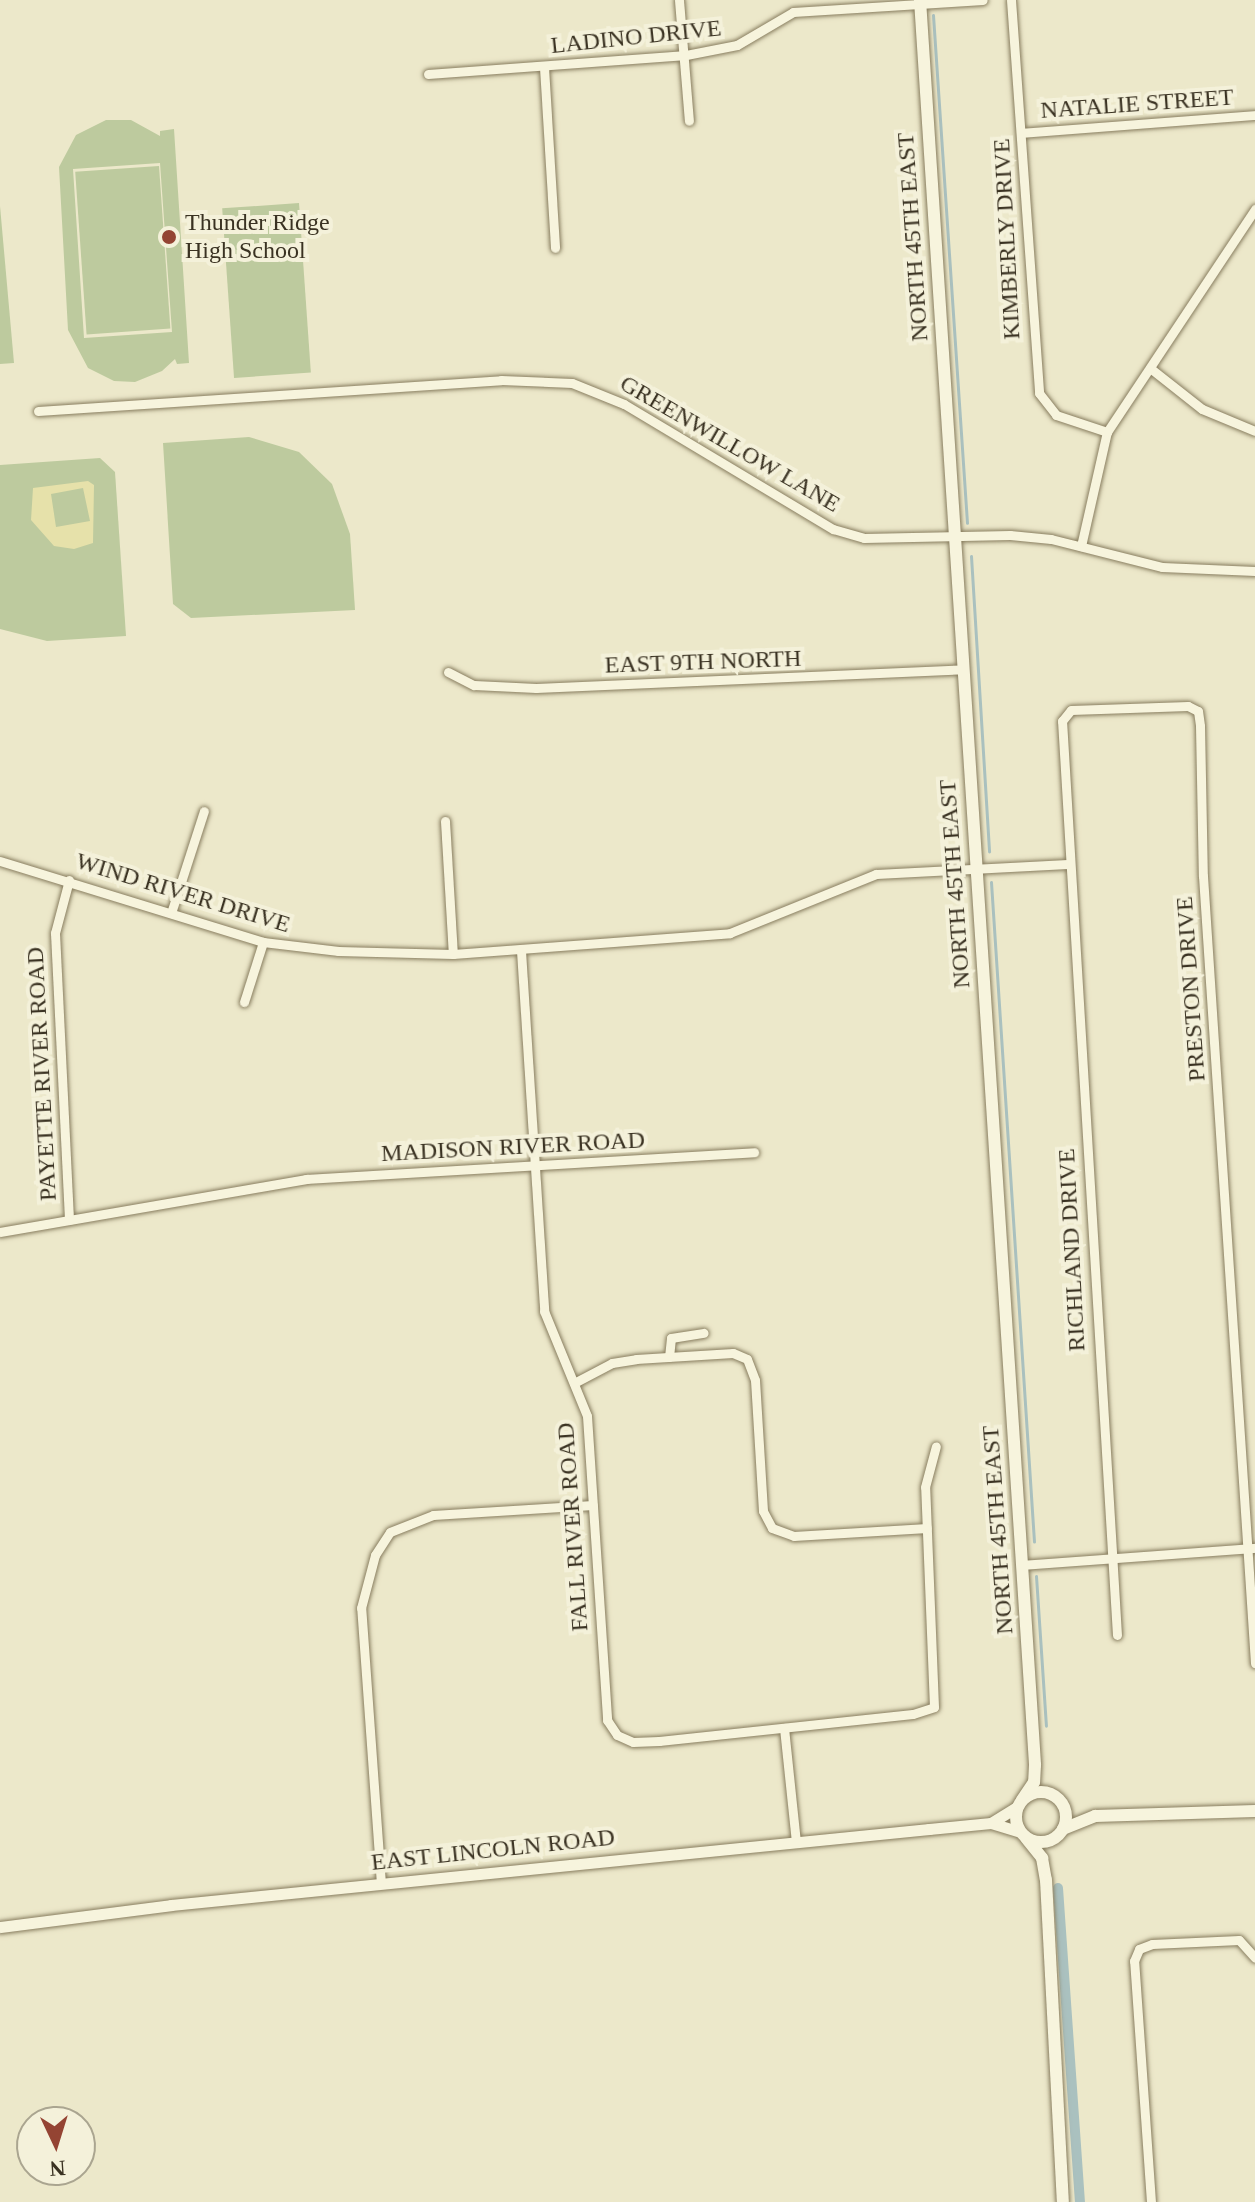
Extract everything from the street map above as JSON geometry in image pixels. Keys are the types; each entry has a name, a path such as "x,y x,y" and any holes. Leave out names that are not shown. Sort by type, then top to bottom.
{"main road":[{"name":"NORTH 45TH EAST","path":"920,2 1035,1765 1034,1782 1020,1804"},
{"name":"NORTH 45TH EAST","path":"1035,1765 1052,1794"},
{"path":"1063,2202 1045,1872 1042,1858 1023,1835 1020,1804 1036,1792 1052,1794 1062,1804 1095,1816 1255,1811"},
{"path":"1045,1872 1061,1832 1062,1804"},
{"path":"1023,1835 1043,1842 1095,1816"}],"street":[{"path":"679,0 686,55 689,121"},
{"name":"LADINO DRIVE","path":"428,74 686,55 737,45 793,12 831,4 983,0"},
{"name":"KIMBERLY DRIVE","path":"1011,0 1039,393 1056,415 1107,432"},
{"path":"544,67 555,248"},
{"name":"NATALIE STREET","path":"1021,133 1255,115"},
{"path":"1081,546 1107,432 1255,209"},
{"path":"1150,368 1202,409 1255,431"},
{"name":"GREENWILLOW LANE","path":"38,411 501,380 572,383 624,404 833,529 894,540 1010,535 1081,546 1162,567 1255,571"},
{"name":"EAST 9TH NORTH","path":"448,672 474,685 536,688 963,669"},
{"name":"PRESTON DRIVE","path":"1068,864 1062,721 1071,710 1177,705 1198,711 1203,876 1252,1549"},
{"path":"171,913 204,811"},
{"path":"445,821 453,954"},
{"name":"WIND RIVER DRIVE","path":"0,861 263,942 300,949 453,954 521,951"},
{"path":"521,951 730,933 876,874 1068,864"},
{"name":"RICHLAND DRIVE","path":"1068,864 1117,1635"},
{"name":"PAYETTE RIVER ROAD","path":"69,880 55,933 69,1220"},
{"path":"244,1002 263,942"},
{"name":"FALL RIVER ROAD","path":"521,951 544,1311 587,1416 607,1720 617,1735 633,1742 913,1714 934,1707 927,1528"},
{"name":"MADISON RIVER ROAD","path":"0,1232 275,1184 754,1152"},
{"path":"669,1357 671,1338 704,1333"},
{"path":"574,1383 612,1363 733,1353 747,1359 755,1380 763,1511 772,1528 794,1536 927,1528 925,1487 936,1446"},
{"path":"381,1884 361,1608 375,1555 390,1532 433,1515 593,1505"},
{"path":"1022,1565 1252,1549 1255,1663"},
{"path":"784,1728 796,1842"},
{"name":"EAST LINCOLN ROAD","path":"991,1823 1020,1804"},
{"name":"EAST LINCOLN ROAD","path":"0,1927 381,1884 991,1823 1023,1835"},
{"path":"1151,2202 1134,1961 1139,1949 1152,1944 1239,1940 1255,1958"}],"green space":[{"path":"106,120 131,120 160,136 160,131 174,129 189,363 177,364 175,359 162,371 135,382 114,381 88,368 68,330 59,167 76,135","holes":["160,163 172,332 84,338 73,169"]},
{"path":"159,166 170,329 87,334 75,172"},
{"path":"299,203 311,373 234,378 222,208"},
{"path":"0,206 14,363 0,364"},
{"path":"249,437 299,452 332,484 350,534 355,610 191,618 173,604 163,443"},
{"path":"100,458 115,472 126,636 47,641 0,629 0,465"}],"sand":[{"path":"88,481 94,485 93,543 74,549 54,546 31,520 33,488","holes":["83,488 90,521 56,527 51,494"]}],"waterway":[{"path":"933,15 967,523"},
{"path":"971,556 989,851"},
{"path":"991,882 1034,1542"},
{"path":"1036,1576 1046,1726"},
{"path":"1058,1888 1080,2202"}],"place":[{"name":"Thunder Ridge High School","path":"169,237"}]}
